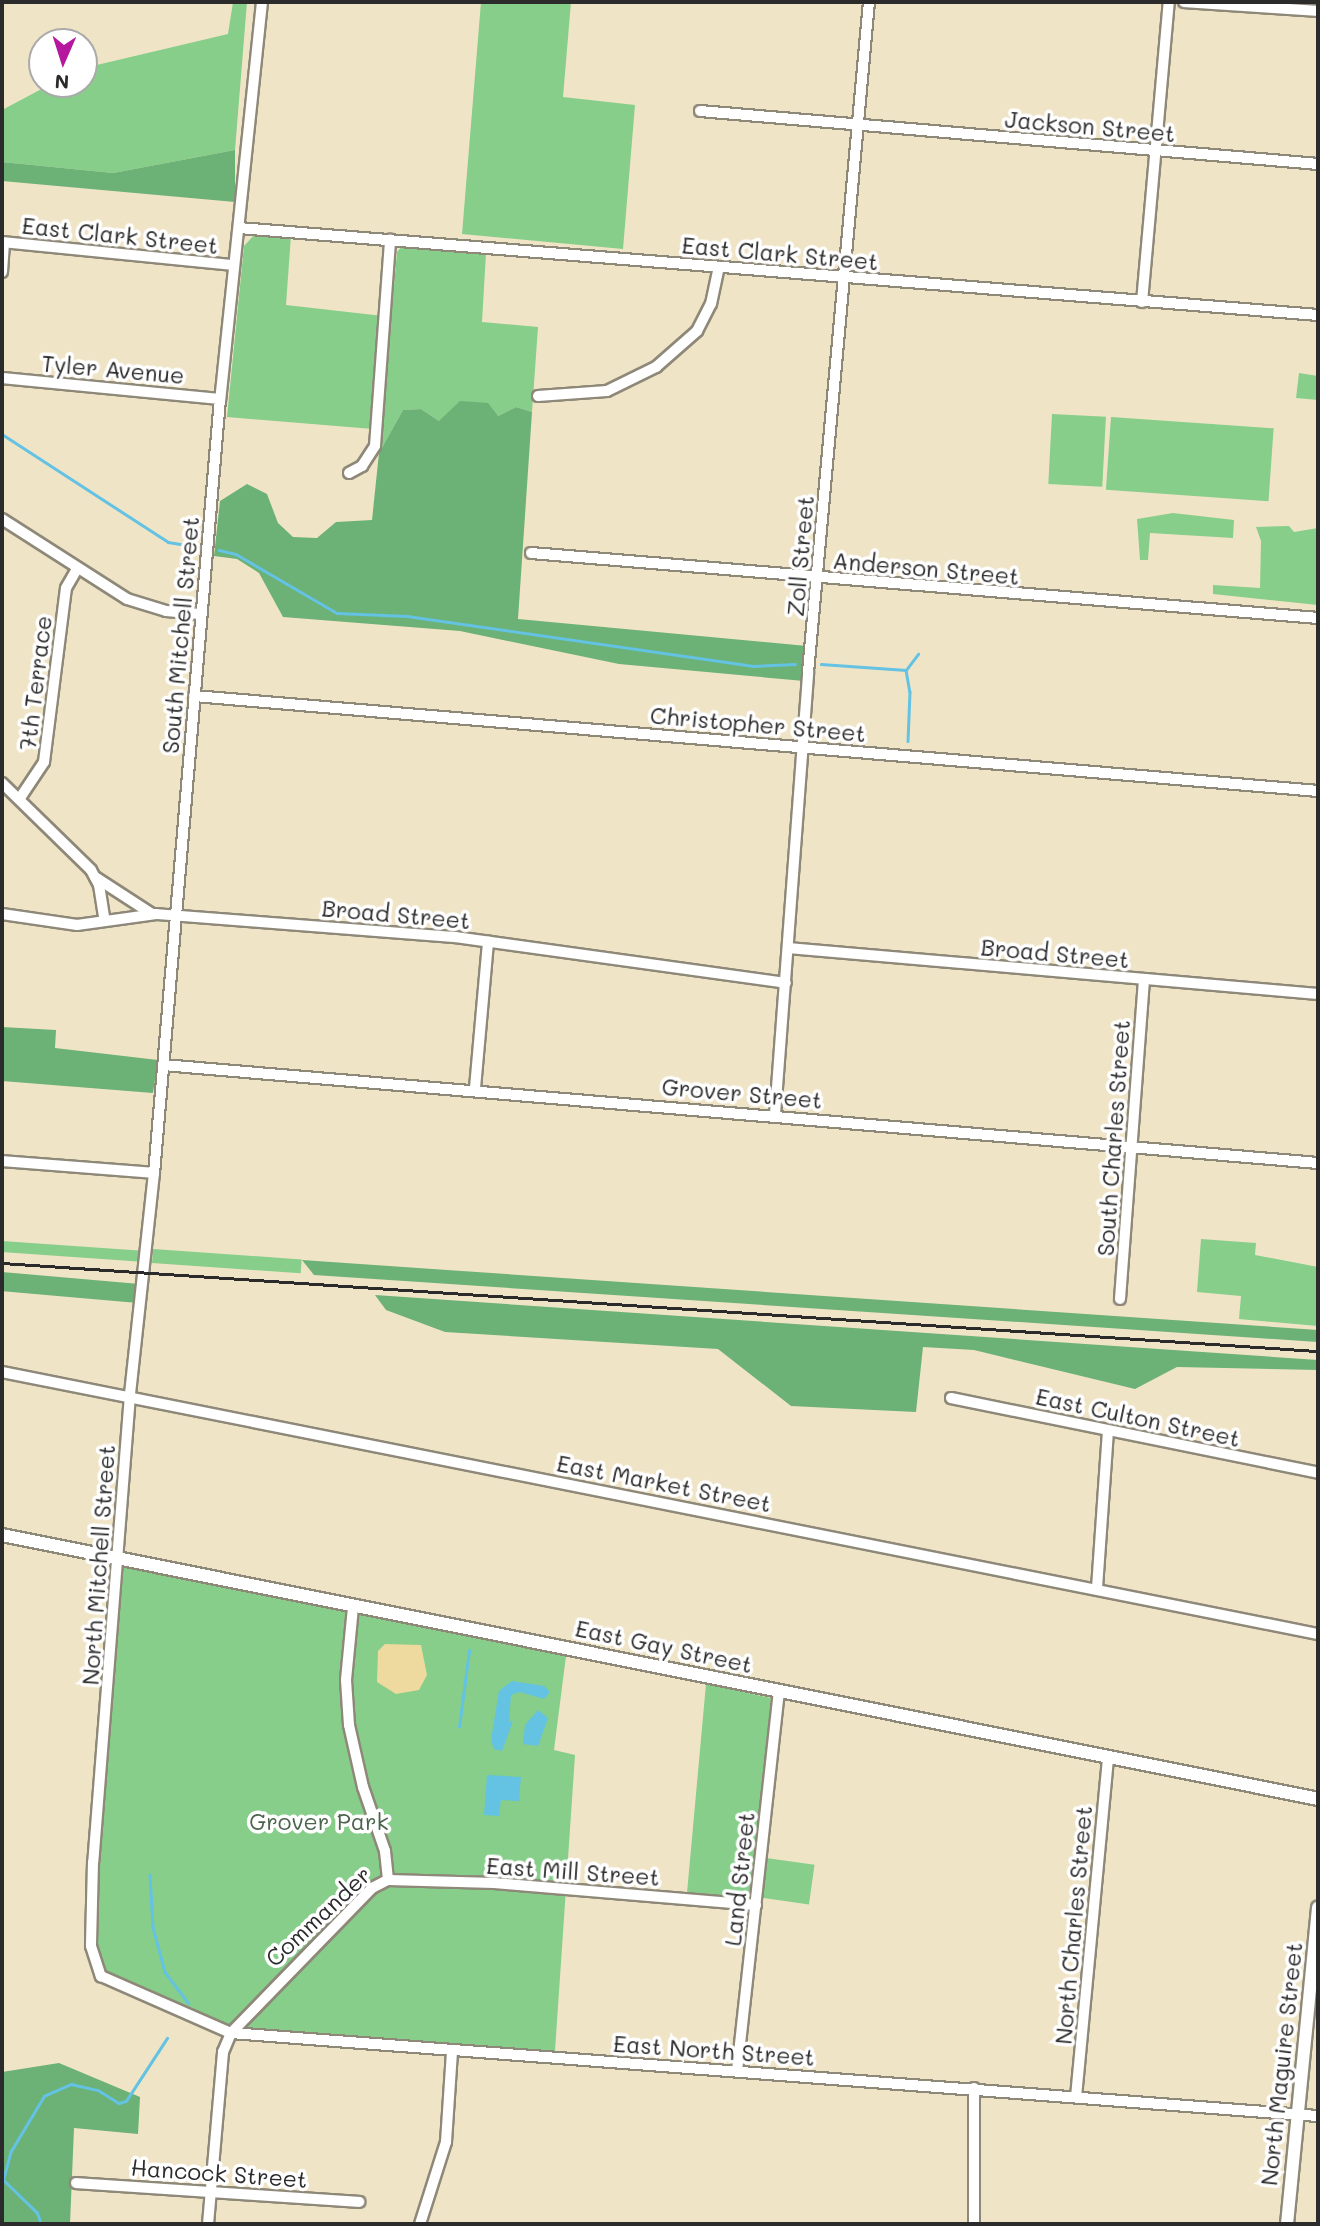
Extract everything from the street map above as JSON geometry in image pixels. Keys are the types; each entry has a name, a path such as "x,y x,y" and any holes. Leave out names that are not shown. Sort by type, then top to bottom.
{"main road":[{"name":"East Gay Street","path":"2,1535 1318,1799"},
{"name":"North Maguire Street","path":"1287,2224 1296,2115 1315,1975 1318,1908"}],"street":[{"name":"South Mitchell Street","path":"143,1271 154,1173 220,399 262,2"},
{"name":"Zoll Street","path":"775,1114 817,578 869,2"},
{"path":"1143,302 1169,2"},
{"path":"1184,2 1318,11"},
{"name":"Jackson Street","path":"700,111 1318,164"},
{"name":"East Clark Street","path":"239,228 1318,315"},
{"path":"349,473 362,466 375,446 390,240"},
{"name":"East Clark Street","path":"3,243 234,265"},
{"path":"2,272 3,243"},
{"path":"538,396 607,391 656,367 697,331 711,304 719,267"},
{"name":"Tyler Avenue","path":"2,378 220,399"},
{"path":"2,519 127,599 166,611 200,614"},
{"name":"Anderson Street","path":"531,552 1318,618"},
{"name":"7th Terrace","path":"20,798 44,762 66,588 77,569"},
{"name":"Christopher Street","path":"194,696 1318,790"},
{"path":"2,783 81,857 94,876 105,921"},
{"path":"94,876 152,914"},
{"name":"Broad Street","path":"2,914 77,925 152,914 174,915 488,942 786,983"},
{"path":"475,1088 488,942"},
{"name":"Broad Street","path":"788,948 1318,994"},
{"name":"South Charles Street","path":"1120,1298 1144,980"},
{"name":"Grover Street","path":"163,1065 475,1088 1318,1163"},
{"path":"2,1161 154,1173"},
{"name":"North Mitchell Street","path":"93,1862 116,1558 143,1271"},
{"name":"East Market Street","path":"2,1372 130,1395 1318,1634"},
{"name":"East Culton Street","path":"951,1398 1318,1474"},
{"path":"1097,1588 1108,1431"},
{"name":"Commander","path":"231,2032 360,1898 388,1880 385,1851 363,1787 349,1725 346,1680 353,1607"},
{"name":"Land Street","path":"737,2071 779,1691"},
{"name":"North Charles Street","path":"1076,2097 1108,1757"},
{"name":"East North Street","path":"93,1862 91,1946 101,1976 231,2032 1318,2116"},
{"name":"East Mill Street","path":"388,1880 534,1886 756,1905"},
{"path":"208,2224 223,2052 231,2032"},
{"path":"420,2224 446,2142 452,2051"},
{"path":"974,2088 974,2224"},
{"name":"Hancock Street","path":"76,2183 359,2202"}],"green space":[{"path":"233,2 247,2 235,150 113,173 2,162 2,110 28,96 98,98 98,65 228,34"},
{"path":"481,2 571,2 563,97 635,105 623,249 462,234"},
{"path":"235,150 235,202 2,181 2,162 113,173"},
{"path":"256,233 291,235 286,305 383,316 373,429 227,417 244,246"},
{"path":"402,246 486,253 482,322 538,327 532,412 516,407 498,416 439,421 421,409 403,410 379,453 397,252"},
{"path":"1299,373 1318,376 1318,400 1296,398"},
{"path":"460,401 488,403 498,416 516,407 532,412 518,619 807,646 804,681 619,664 460,631 283,617 259,573 237,559 214,556 220,501 247,484 267,494 278,523 293,537 317,538 336,522 372,520 379,453 403,410 421,409 439,421"},
{"path":"1052,414 1106,417 1102,487 1048,484"},
{"path":"1111,417 1274,428 1269,501 1106,490"},
{"path":"1173,513 1234,520 1233,538 1150,533 1148,560 1140,560 1137,519"},
{"path":"1289,526 1294,532 1318,528 1318,605 1213,594 1213,585 1260,588 1261,541 1256,527"},
{"path":"2,1027 56,1030 55,1048 158,1060 153,1093 2,1081"},
{"path":"1201,1239 1256,1243 1255,1255 1318,1267 1318,1326 1239,1319 1241,1296 1197,1292"},
{"path":"2,1241 139,1251 138,1262 2,1252"},
{"path":"153,1249 302,1259 301,1273 152,1263"},
{"path":"302,1260 1318,1330 1318,1342 314,1275"},
{"path":"2,1272 136,1284 135,1303 2,1291"},
{"path":"375,1295 1318,1360 1318,1370 1177,1367 1135,1389 974,1350 923,1347 916,1412 791,1406 718,1349 445,1332 386,1310"},
{"name":"Grover Park","path":"116,1558 566,1656 554,1750 575,1755 555,2051 231,2033 101,1976 95,1961"},
{"path":"706,1684 771,1698 752,1889 742,1898 687,1893"},
{"path":"766,1858 815,1865 809,1904 760,1898"},
{"path":"59,2063 140,2097 138,2134 74,2128 70,2224 2,2224 2,2072"}],"sand":[{"path":"385,1644 421,1645 427,1675 419,1690 396,1694 377,1682 378,1651"}],"water":[{"path":"512,1681 544,1686 550,1692 544,1699 520,1692 511,1695 509,1722 513,1721 502,1751 494,1749 491,1740 499,1691"},
{"path":"538,1710 548,1718 538,1746 523,1744 525,1725"},
{"path":"487,1775 521,1777 519,1801 501,1800 499,1816 484,1815"}],"waterway":[{"path":"2,434 168,542 199,547"},
{"path":"219,550 236,554 337,613 407,616 753,666 795,664"},
{"path":"906,670 918,654"},
{"path":"821,664 906,670 910,692 908,741"},
{"path":"459,1727 469,1651"},
{"path":"150,1875 153,1927 165,1972 188,2003"},
{"path":"41,2224 37,2213 3,2180 11,2151 44,2096 71,2084 98,2090 119,2103 126,2101 167,2038"}],"railway":[{"path":"2,1263 1318,1351"}]}
